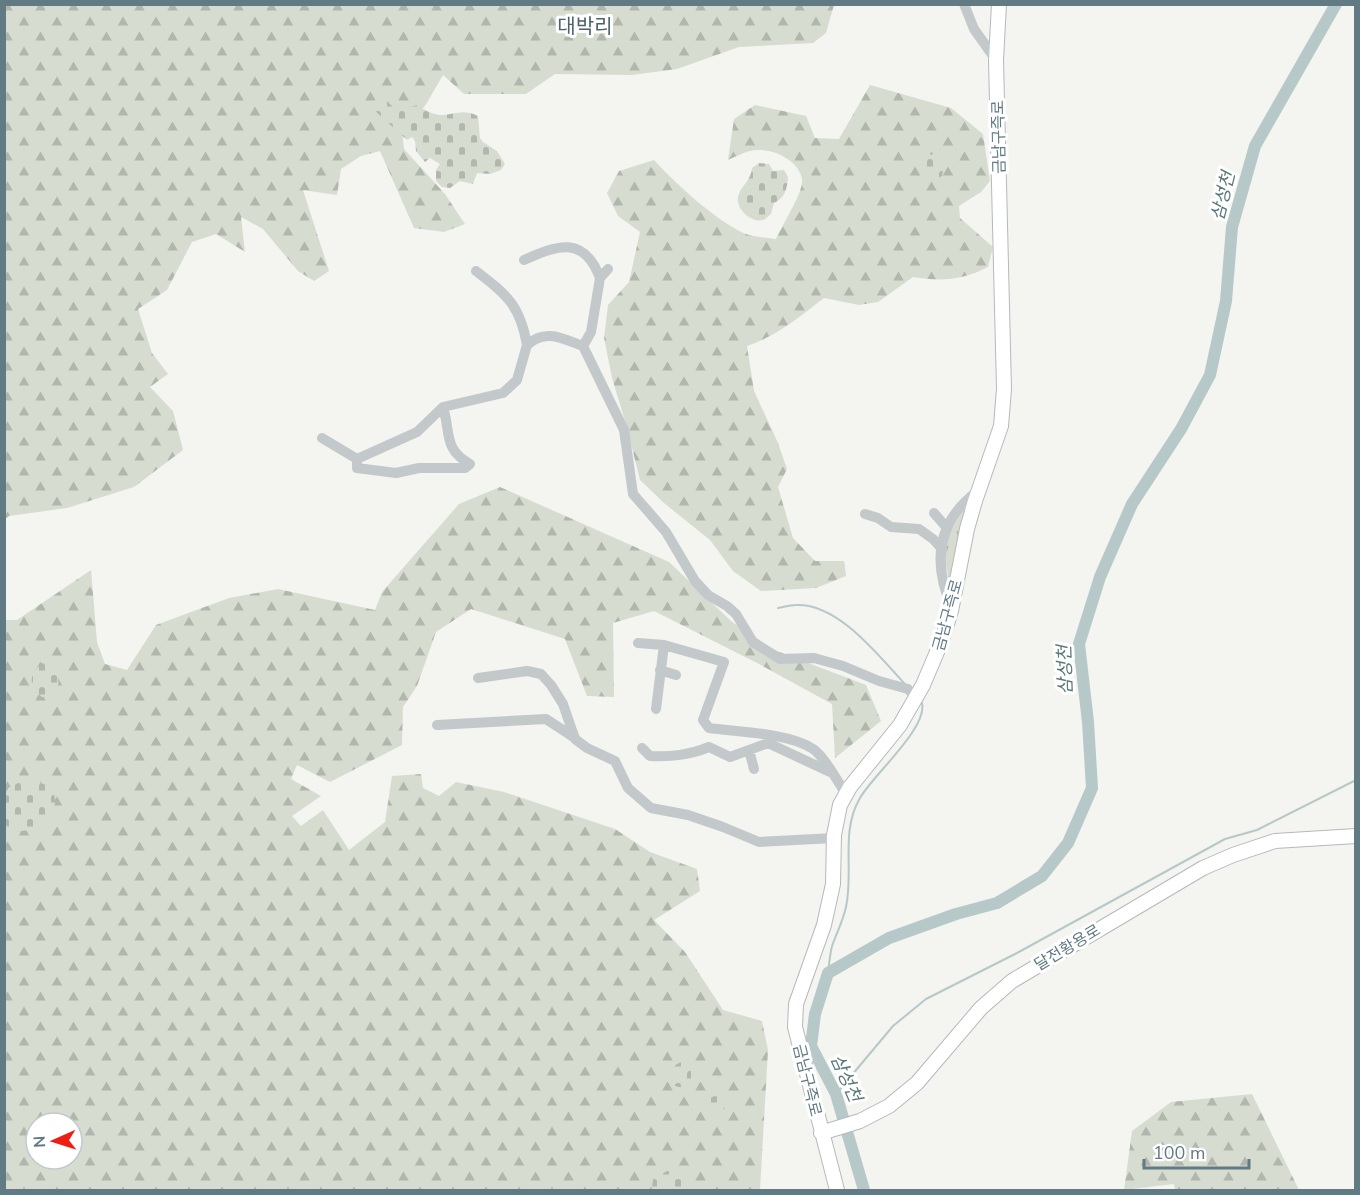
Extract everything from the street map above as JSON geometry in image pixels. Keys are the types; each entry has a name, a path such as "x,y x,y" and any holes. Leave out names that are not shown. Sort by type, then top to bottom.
{"main road":[{"name":"금남구즉로","path":"837,1191 826,1131 795,1027 796,1004 824,925 833,884 834,838 840,805 900,725 923,686 952,608 967,529 1001,426 1004,389 996,60 999,4"},
{"name":"달전황용로","path":"826,1131 860,1121 889,1107 917,1083 981,1008 1012,981 1203,868 1275,841 1356,836"}],"street":[{"path":"964,4 974,29 996,60"},
{"path":"524,260 545,251 568,246 581,253 596,266 600,278 591,332 583,346"},
{"path":"600,278 608,269"},
{"path":"357,459 417,432 443,407 503,393 517,380 527,345 516,308 506,294 476,271"},
{"path":"527,345 533,339 554,334 583,346 624,430 633,494 666,532 695,581 708,595 736,614 753,642 780,659 814,658 833,663 879,681 908,688 916,698"},
{"path":"357,459 357,468 396,473 419,468 465,468 470,464 460,459 451,449 443,407"},
{"path":"322,438 357,459"},
{"path":"952,608 946,594 943,538 950,520 963,502 979,490"},
{"path":"934,513 947,528"},
{"path":"865,514 878,518 891,527 919,530 933,539 942,549"},
{"path":"638,644 664,645 724,662 703,720 709,728 790,739 813,749 821,756 846,794"},
{"path":"656,709 664,645"},
{"path":"660,670 676,675"},
{"path":"478,678 527,671 541,674 563,704 575,739"},
{"path":"437,725 546,719 587,748 615,761 628,788 651,808 688,815 759,842 834,838"},
{"path":"642,748 650,756 668,757 688,755 709,747 730,757 768,743 831,772"},
{"path":"749,750 754,769"}],"green space":[{"path":"5,5 834,5 826,33 813,43 739,47 677,69 632,75 555,74 526,94 464,94 443,75 425,106 402,129 404,149 445,194 465,224 444,232 414,228 380,151 361,156 341,169 337,195 303,190 329,271 314,281 298,271 263,229 241,217 245,252 216,234 192,242 167,290 138,309 152,353 168,374 150,387 173,411 183,450 134,487 67,508 9,516 5,519"},
{"path":"870,85 951,108 983,134 990,181 981,192 959,206 960,218 993,247 988,267 970,275 952,279 913,277 878,302 859,305 824,298 778,331 747,346 754,391 778,443 787,469 778,487 793,538 815,561 844,561 846,576 816,588 761,591 733,571 710,540 664,503 640,480 612,378 604,338 608,305 629,282 640,232 618,216 607,193 619,171 654,160 685,191 725,223 749,235 776,239 800,192 802,179 800,172 789,160 765,150 750,151 728,160 734,119 755,105 806,116 815,138 839,139"},
{"path":"385,99 396,110 418,105 436,114 463,112 478,116 480,138 497,151 505,164 501,170 490,174 477,173 473,184 460,181 450,188 442,187 436,181 436,170 440,164 430,158 425,162 416,151 412,137 407,140 373,109 373,101"},
{"path":"934,154 941,158 944,164 942,176 932,178 928,177 924,170 924,161 925,156"},
{"path":"759,163 769,164 773,171 784,170 788,177 785,193 774,203 771,214 764,220 749,217 738,202 741,189 750,176 752,168"},
{"path":"500,487 669,562 732,622 774,650 866,685 881,721 835,758 832,704 654,611 613,623 614,697 587,696 565,639 471,609 436,632 417,686 403,707 402,745 330,782 297,765 291,779 321,796 292,816 301,826 323,810 349,850 385,822 392,776 421,774 423,788 439,796 456,782 504,792 615,829 650,852 697,869 700,891 654,920 685,952 723,1010 762,1021 768,1050 760,1190 5,1190 4,620 17,620 91,570 97,642 105,664 127,670 156,625 229,598 278,589 375,610 382,592 459,504"},
{"path":"968,505 951,589 946,563 946,544 953,527"},
{"path":"44,662 55,671 57,676 56,695 42,697 32,683 35,670"},
{"path":"31,781 53,786 54,815 33,828 22,831 8,830 5,804 8,788 20,782"},
{"path":"681,1062 691,1070 691,1083 684,1088 675,1086 670,1077 672,1067"},
{"path":"1252,1094 1299,1190 1175,1190 1174,1184 1124,1190 1132,1131 1171,1102"},
{"path":"712,1096 720,1096 725,1101 723,1112 712,1114 707,1109 707,1101"},
{"path":"667,1171 685,1172 692,1190 652,1190 653,1179"}],"waterway":[{"name":"삼성천","path":"864,1190 836,1094 811,1046 815,1014 828,973 889,938 956,914 997,903 1042,876 1068,843 1092,788 1088,722 1079,644 1100,577 1132,504 1181,429 1210,375 1226,301 1232,227 1255,146 1336,4"},
{"path":"778,608 796,605 827,612 856,633 904,683"},
{"path":"828,973 832,946 846,907 850,824 854,811 867,788 917,725 922,713 922,703"},
{"path":"836,1094 893,1026 926,999 1017,953 1225,839 1257,830 1356,780"}],"district":[{"name":"대박리","path":"585,26"}]}
